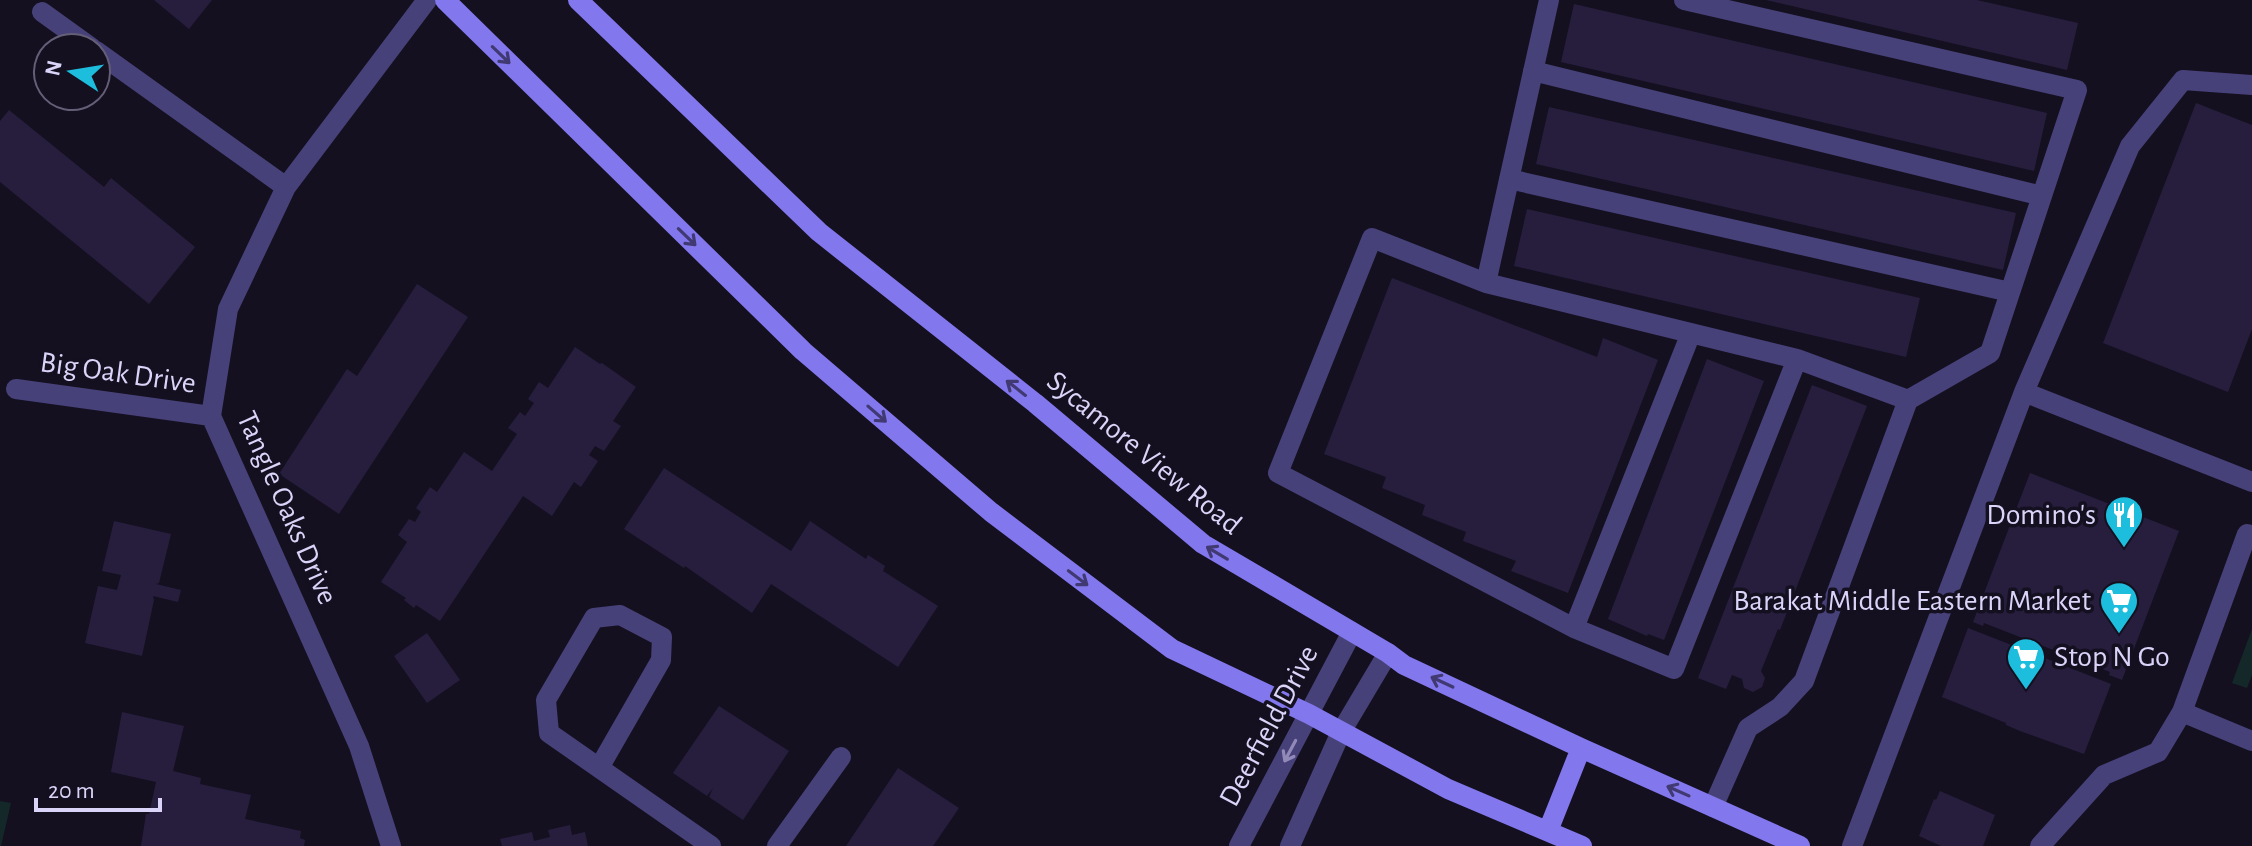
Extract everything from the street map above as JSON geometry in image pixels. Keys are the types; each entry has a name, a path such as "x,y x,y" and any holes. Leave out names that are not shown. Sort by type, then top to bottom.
{"main road":[{"path":"445,0 803,351 991,512 1172,649 1309,714 1545,839 1582,846"},
{"name":"Sycamore View Road","path":"578,0 819,232 1035,403 1203,544 1404,665 1800,846"},
{"path":"1545,839 1581,748"}],"street":[{"name":"Tangle Oaks Drive","path":"391,846 359,746 211,416 228,309 286,187 427,0"},
{"path":"1486,283 1549,0"},
{"path":"1684,0 2077,90 1990,353 1908,400 1804,681 1780,707 1748,728 1713,807"},
{"path":"42,12 70,32"},
{"path":"112,62 286,187"},
{"path":"1533,71 2042,196"},
{"path":"1852,846 2024,392 2130,146 2183,80 2252,85"},
{"path":"1509,179 2010,292"},
{"path":"1797,359 1674,669 1574,628 1278,473 1372,238 1486,283 1797,359 1908,400"},
{"path":"1574,628 1691,333"},
{"name":"Big Oak Drive","path":"16,389 211,416"},
{"path":"2024,392 2252,482"},
{"path":"2040,846 2104,775 2158,752 2182,712 2250,530"},
{"path":"599,768 661,660 662,637 620,615 594,618 546,700 549,733 599,768 711,846"},
{"name":"Deerfield Drive","path":"1239,846 1352,632"},
{"path":"1290,846 1341,732 1388,653"},
{"path":"2182,712 2252,741"},
{"path":"777,846 841,757"}],"green space":[{"path":"2252,629 2252,675 2247,688 2232,683"},
{"path":"0,801 11,803 1,846 0,846"}],"building":[{"path":"154,0 212,0 189,29"},
{"path":"1766,0 1977,0 2078,23 2067,70"},
{"path":"1574,4 2047,113 2034,171 1561,62"},
{"path":"2196,103 2252,125 2252,329 2228,392 2103,343"},
{"path":"1549,107 2016,213 2003,270 1536,164"},
{"path":"9,110 104,187 111,178 195,247 149,304 0,182 0,121"},
{"path":"1527,209 1920,298 1906,357 1514,266"},
{"path":"1392,278 1597,357 1603,338 1658,360 1568,593 1511,571 1516,561 1463,541 1466,532 1422,515 1425,505 1382,488 1386,477 1324,454"},
{"path":"417,284 468,317 339,514 279,474 347,369 357,376"},
{"path":"575,347 636,387 613,421 621,426 604,451 595,446 589,455 598,461 581,487 574,482 552,516 523,496 440,621 416,605 414,608 404,600 406,598 381,582 407,542 398,535 409,519 415,522 421,512 416,508 430,487 437,492 464,452 492,471 517,434 508,428 520,412 525,416 534,403 528,399 539,382 548,388"},
{"path":"1707,359 1764,381 1664,640 1608,619"},
{"path":"1812,385 1867,406 1780,630 1761,671 1765,678 1762,687 1753,692 1744,688 1742,679 1732,675 1726,689 1698,678"},
{"path":"664,468 791,551 810,521 866,559 868,555 885,566 883,571 938,606 898,667 771,584 752,613 685,566 624,529"},
{"path":"2030,473 2179,531 2122,680 2109,675 2110,672 1984,623 1983,626 1973,622"},
{"path":"114,521 171,534 159,583 156,584 181,590 178,602 153,596 142,656 85,643 98,586 117,590 121,575 102,571"},
{"name":"Stop N Go","path":"1968,628 2111,684 2084,754 2020,731 1942,697"},
{"path":"427,633 460,680 427,703 394,656"},
{"path":"719,706 789,751 743,820 709,797 713,788 707,796 673,773"},
{"path":"122,712 184,726 173,771 201,778 200,784 251,795 245,819 301,831 304,846 141,846 146,814 149,814 156,782 111,772"},
{"path":"898,768 959,808 933,846 846,846"},
{"path":"1940,791 1995,815 1983,846 1941,846 1919,836"},
{"path":"570,825 572,835 585,832 588,846 502,846 500,839 532,832 534,841 550,837 548,830"}],"place":[{"name":"Domino's","path":"2124,549"},
{"name":"Barakat Middle Eastern Market","path":"2119,635"},
{"name":"Stop N Go","path":"2026,691"}]}
